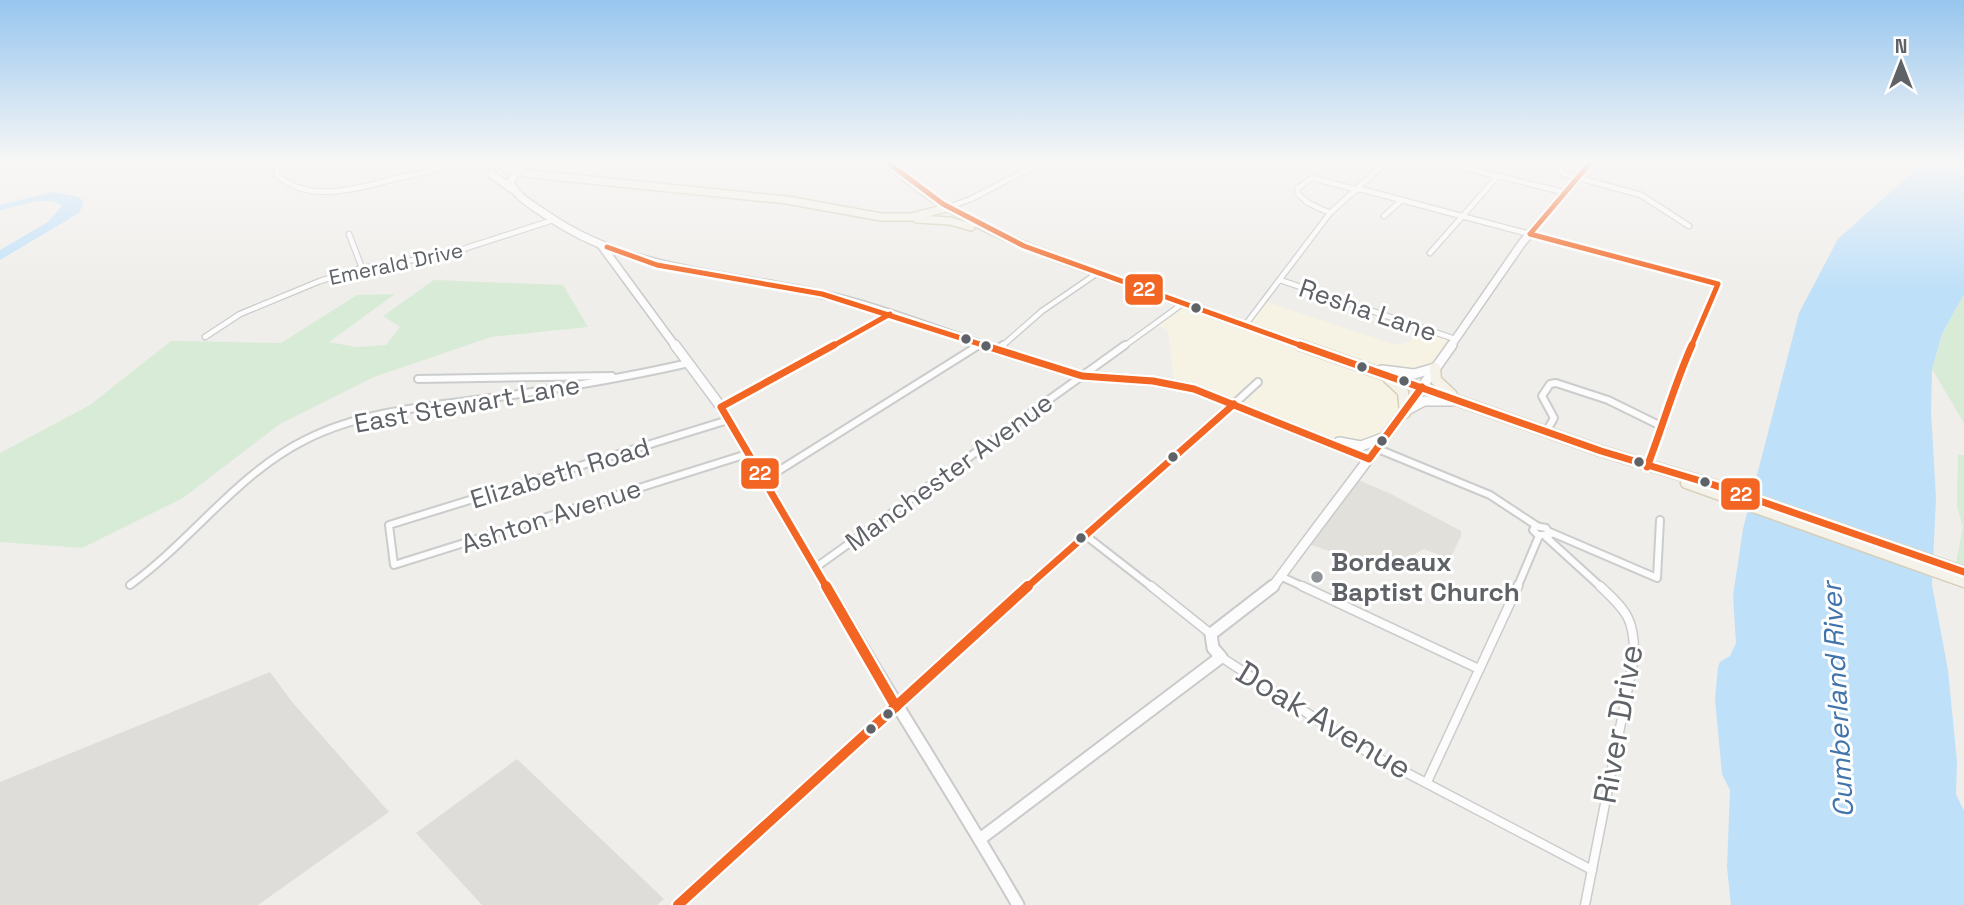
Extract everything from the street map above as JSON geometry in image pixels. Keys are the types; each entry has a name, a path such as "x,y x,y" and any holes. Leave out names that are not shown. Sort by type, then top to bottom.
{"main road":[{"path":"810,204 881,217 950,221 1003,237 1546,432 1964,572"},
{"path":"922,215 928,204"},
{"path":"940,204 1003,237"},
{"path":"902,218 946,208"},
{"path":"1365,367 1401,388 1408,400 1405,413"},
{"path":"1435,368 1434,374 1441,385 1464,402"},
{"path":"1405,413 1424,401 1464,402"},
{"path":"1712,489 1964,582"}],"street":[{"path":"529,204 553,220 604,246 657,265 822,294 1082,376 1174,384 1258,413 1368,459"},
{"path":"946,208 957,204"},
{"path":"1310,204 1330,213"},
{"path":"1246,324 1330,213 1341,204"},
{"path":"1384,216 1397,204"},
{"path":"1418,204 1718,284 1675,383 1664,427 1647,467"},
{"path":"1430,253 1473,204"},
{"path":"1211,634 1269,592 1405,413 1455,339 1553,204"},
{"path":"1655,204 1689,226"},
{"name":"Emerald Drive","path":"205,337 240,314 307,285 362,268 446,255 553,220"},
{"path":"349,234 362,268"},
{"path":"604,246 722,407 896,707 980,839 1018,905"},
{"path":"998,349 1042,311 1098,272"},
{"name":"Resha Lane","path":"1280,280 1455,339"},
{"name":"Manchester Avenue","path":"815,569 1185,302"},
{"path":"722,407 890,314"},
{"path":"764,480 980,344"},
{"name":"East Stewart Lane","path":"130,585 261,470 286,451 327,431 389,414 631,376 689,363"},
{"path":"1365,367 1404,374 1435,368"},
{"path":"418,379 631,376"},
{"path":"678,905 1084,536 1258,382"},
{"path":"1546,432 1554,418 1542,396 1550,384 1556,383 1608,400 1664,427"},
{"path":"1223,414 1258,413"},
{"name":"Elizabeth Road","path":"391,525 728,420"},
{"path":"1313,435 1362,446 1388,435"},
{"path":"1378,449 1490,495 1537,526 1545,535"},
{"name":"Ashton Avenue","path":"391,525 388,525 394,565 747,454"},
{"path":"1537,526 1533,530 1657,578 1660,520"},
{"path":"1427,782 1537,546 1545,535"},
{"name":"River Drive","path":"1545,535 1617,602 1635,629 1634,657 1585,905"},
{"name":"Doak Avenue","path":"1084,536 1211,634 1213,648 1221,657 1367,752 1592,870"},
{"path":"1280,576 1479,669"},
{"path":"980,839 1221,657"}],"shaded area":[{"path":"1264,301 1396,345 1409,342 1420,328 1455,339 1369,459 1174,385 1168,330 1154,324 1185,302 1246,324"},
{"path":"1356,479 1461,531 1450,559 1424,549 1390,568 1359,557 1356,561 1309,544"},
{"path":"270,672 293,703 389,812 258,905 0,905 0,782"},
{"path":"517,759 664,899 657,905 482,905 416,833"}],"green space":[{"path":"434,280 563,285 588,327 491,337 374,377 280,424 183,498 82,548 0,542 0,453 90,405 171,341 281,343 357,295 395,294 329,342 356,347 386,345 400,327 383,316"},
{"path":"1964,294 1964,423 1932,369 1942,334"},
{"path":"1958,455 1964,455 1964,566 1956,563 1963,527 1957,506"}],"water":[{"path":"3,204 23,204 0,210 0,205"},
{"path":"58,204 83,204 79,213 0,260 0,250 48,222 62,206"},
{"name":"Cumberland River","path":"1877,204 1964,204 1964,294 1942,334 1932,369 1931,411 1936,498 1932,585 1948,670 1957,762 1956,794 1964,811 1964,905 1731,905 1727,867 1730,790 1722,774 1715,699 1718,667 1720,662 1730,656 1736,643 1733,596 1743,529 1799,313 1838,239"}],"transit line":[{"name":"22","path":"943,204 962,216 1046,255 1601,451 1714,485 1964,572"},
{"name":"22","path":"1555,204 1530,234 1718,284 1675,383 1663,427 1647,467"},
{"name":"22","path":"607,247 657,265 822,294 1082,376 1153,381 1194,389 1369,459 1422,387"},
{"name":"22","path":"890,314 721,407 896,707"},
{"name":"22","path":"678,905 1079,540 1234,404"}],"place":[{"name":"Bordeaux Baptist Church","path":"1317,577"}]}
